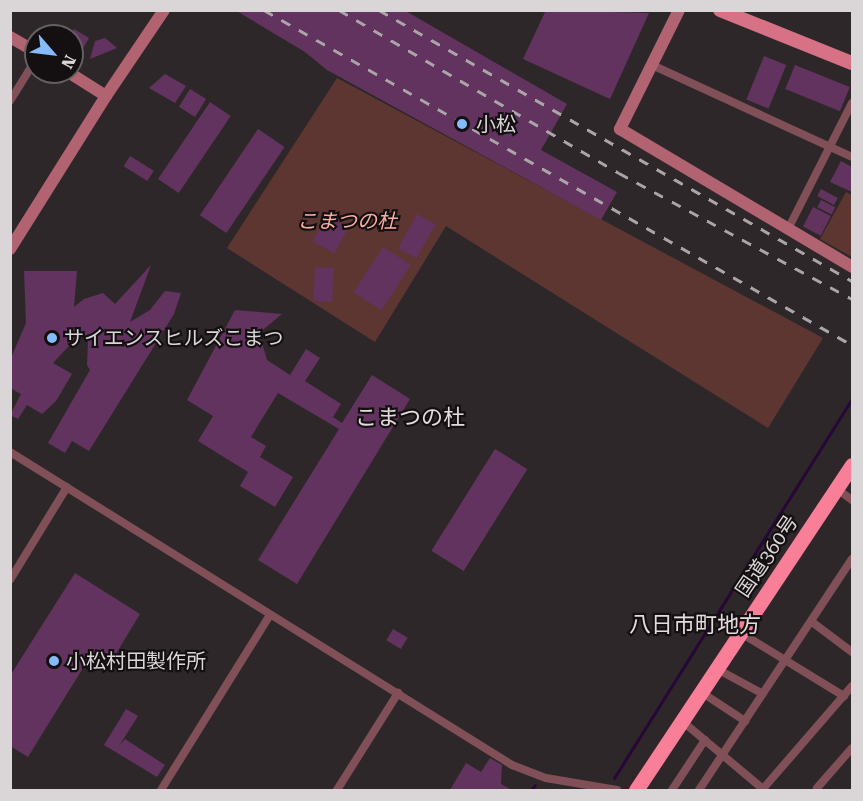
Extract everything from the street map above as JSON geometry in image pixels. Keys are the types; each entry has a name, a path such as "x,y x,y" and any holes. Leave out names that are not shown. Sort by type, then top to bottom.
{"highway":[{"name":"国道360号","path":"636,790 852,465"}],"main road":[{"path":"720,10 852,63"}],"street":[{"path":"10,249 106,96 164,10"},
{"path":"679,10 620,129 852,267"},
{"path":"10,37 24,45"},
{"path":"652,65 852,157"},
{"path":"10,101 24,78"},
{"path":"84,82 106,96"},
{"path":"788,229 852,104"},
{"path":"10,452 270,615 531,774 617,790"},
{"path":"10,580 67,488"},
{"path":"837,489 852,500"},
{"path":"699,790 852,559"},
{"path":"161,790 270,615"},
{"path":"812,622 852,652"},
{"path":"741,633 844,696"},
{"path":"717,669 763,694"},
{"path":"682,722 723,754 762,790 852,686"},
{"path":"701,692 745,722"},
{"path":"337,790 398,693"},
{"path":"672,790 705,740"},
{"path":"817,788 852,748"}],"green space":[{"name":"こまつの杜","path":"337,78 823,338 768,428 446,226 375,342 227,248"},
{"path":"846,192 852,195 852,257 820,239"}],"building":[{"path":"235,10 404,10 567,104 541,150 617,192 601,220 327,70 305,52"},
{"path":"546,10 649,13 610,99 523,59"},
{"path":"84,35 89,38 84,47"},
{"path":"105,38 117,48 90,59 95,41"},
{"path":"764,56 786,65 769,109 746,100"},
{"path":"795,65 850,87 840,111 785,89"},
{"path":"165,74 186,86 175,103 149,88"},
{"path":"190,89 206,99 195,117 179,107"},
{"path":"210,102 231,116 179,193 158,179"},
{"path":"258,129 285,147 226,233 200,215"},
{"path":"130,156 154,171 147,181 124,166"},
{"path":"841,161 852,167 852,192 830,182"},
{"path":"821,189 838,198 834,205 817,196"},
{"path":"821,200 835,207 832,214 817,207"},
{"path":"813,207 831,216 821,236 803,227"},
{"path":"417,214 435,224 416,258 398,248"},
{"path":"327,215 349,227 334,253 312,241"},
{"path":"383,247 411,265 381,310 354,292"},
{"path":"151,265 130,322 150,310 165,291 181,293 174,314 89,451 72,441 65,453 48,443 90,370 87,365 88,342 82,332 53,363 72,374 56,401 42,414 27,405 18,419 10,415 21,394 10,388 10,360 26,323 24,271 77,271 74,307 84,299 103,293 115,304"},
{"path":"315,267 334,268 332,302 313,301"},
{"path":"235,310 282,314 259,333 267,360 290,375 306,349 320,358 305,381 341,404 333,417 342,423 372,375 410,399 297,584 258,560 339,429 278,393 251,437 266,446 260,457 293,477 275,507 240,486 248,472 198,441 213,416 187,400"},
{"path":"495,449 527,469 464,571 431,551"},
{"name":"小松村田製作所","path":"75,573 140,614 108,667 91,655 28,757 10,746 10,676"},
{"path":"393,629 408,638 401,649 386,640"},
{"path":"126,709 138,716 119,746 125,739 165,765 157,777 104,745"},
{"path":"490,758 502,765 501,784 512,790 450,790 466,763 481,772"}],"waterway":[{"path":"614,778 852,399"},
{"path":"531,790 535,785"}],"railway":[{"path":"264,10 852,345"},
{"path":"339,10 619,173 852,299"},
{"path":"379,10 852,281"}],"place":[{"name":"小松","path":"462,124"},
{"name":"サイエンスヒルズこまつ","path":"52,338"},
{"name":"小松村田製作所","path":"54,661"}],"district":[{"name":"こまつの杜","path":"410,418"},
{"name":"八日市町地方","path":"695,625"}]}
